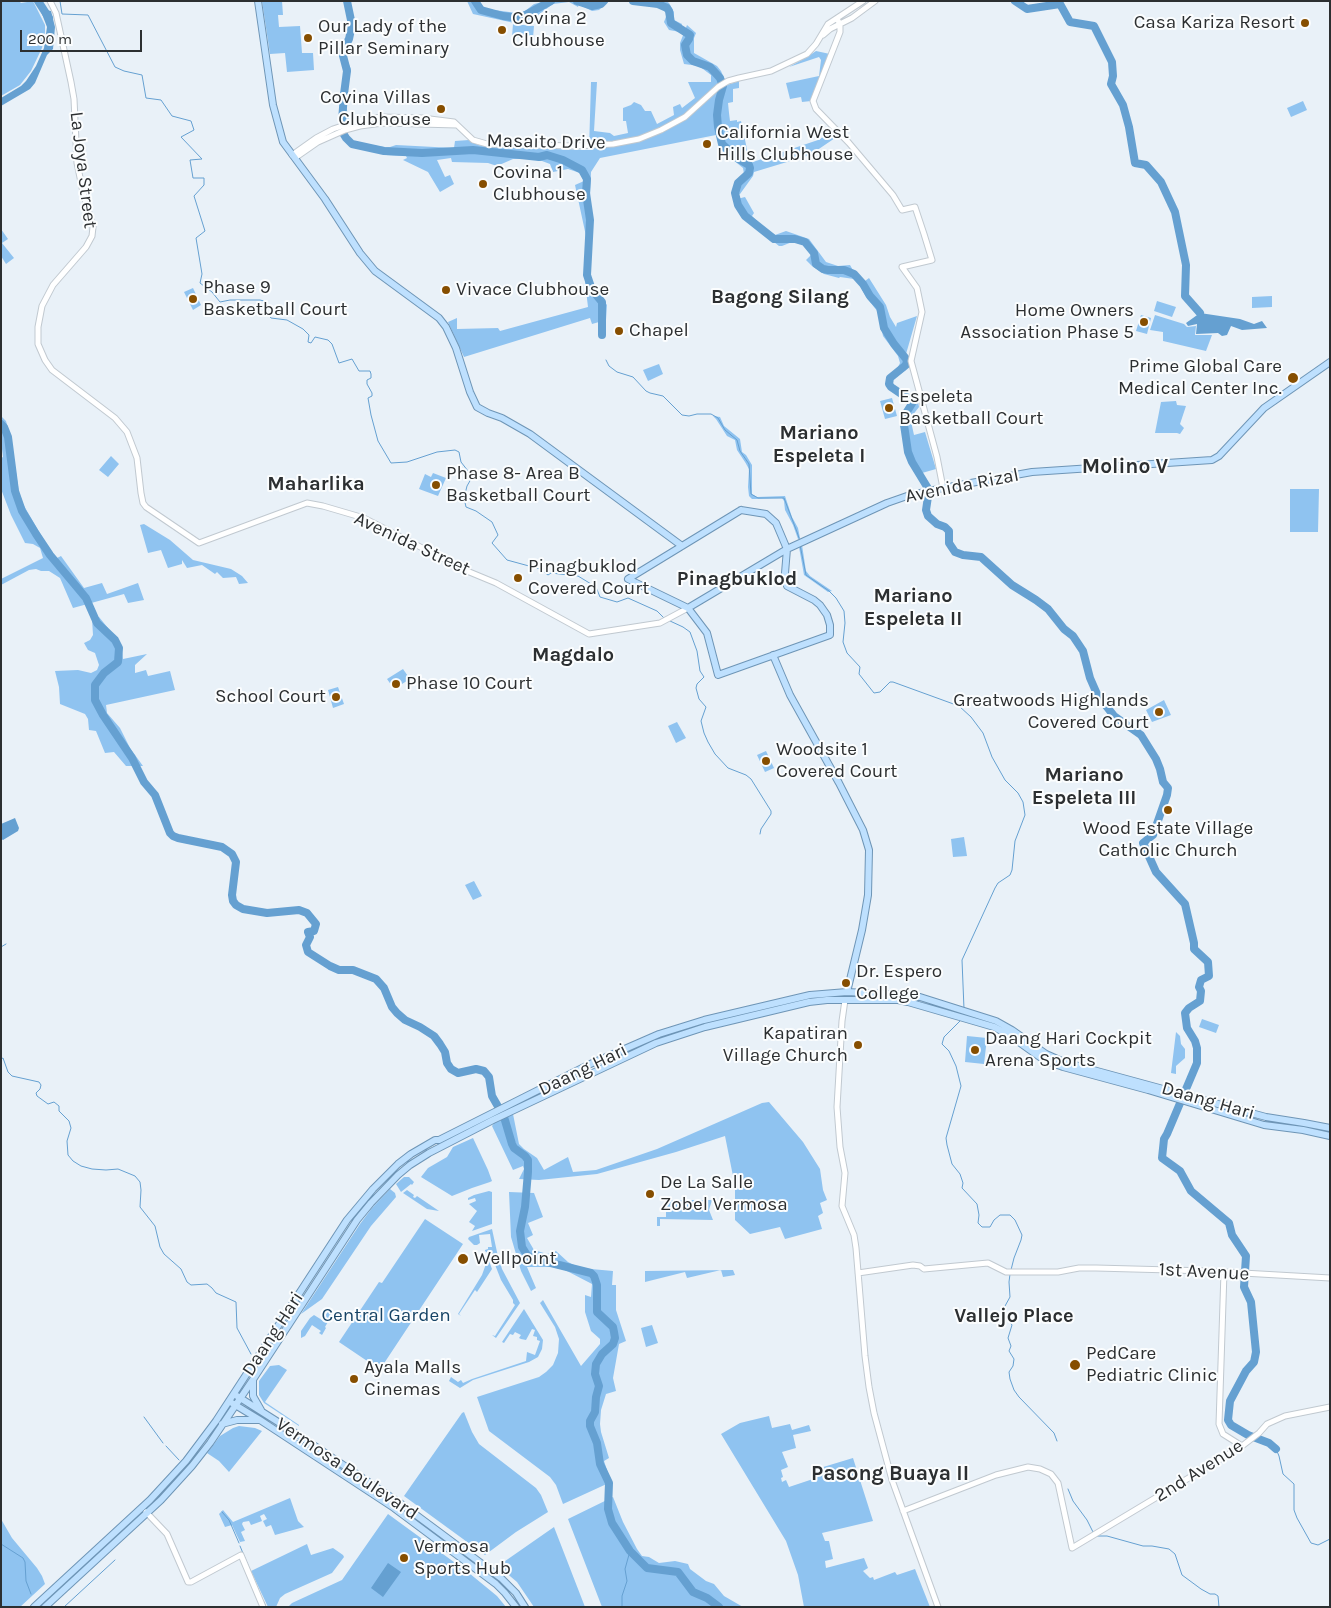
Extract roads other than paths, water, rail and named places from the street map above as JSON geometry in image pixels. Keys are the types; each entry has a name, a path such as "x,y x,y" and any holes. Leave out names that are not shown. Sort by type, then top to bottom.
{"main road":[{"path":"258,1 273,105 283,142 360,253 375,271 431,312 446,327 456,348 470,392 477,407 502,418 530,434 682,546"},
{"name":"Avenida Rizal","path":"688,608 800,542 893,500 943,488 1032,472 1205,462 1212,460 1219,456 1264,408 1330,362"},
{"path":"741,510 766,514 772,519 780,532 787,549 785,573 788,586 820,605 827,615 830,624 830,634 718,675 707,634 688,608 628,579 682,546 741,510"},
{"path":"773,655 790,695 863,830 869,850 868,895 847,992"},
{"name":"Daang Hari","path":"45,1607 161,1500 192,1466 222,1424 236,1396 347,1220 373,1189 398,1164 415,1151 435,1140 492,1117 623,1049 682,1026 790,999 819,994 847,992 906,995 973,1017 1001,1030 1044,1060 1173,1094 1264,1125 1330,1136"},
{"name":"Daang Hari","path":"510,1108 656,1043 682,1034 808,1002 828,1000 889,1000 956,1012"},
{"name":"Daang Hari","path":"1189,1099 1266,1117 1330,1128"},
{"name":"Daang Hari","path":"236,1396 254,1378 354,1225 375,1199 398,1175 415,1161 492,1117"},
{"path":"1311,1132 1312,1124"},
{"path":"254,1378 253,1396 261,1411"},
{"name":"Vermosa Boulevard","path":"236,1396 388,1494 479,1560 512,1588 525,1607"},
{"name":"Daang Hari","path":"34,1607 167,1484 232,1403"},
{"name":"Vermosa Boulevard","path":"232,1403 394,1508 496,1584 516,1607"},
{"path":"222,1424 237,1420 260,1420"}],"street":[{"name":"La Joya Street","path":"50,1 57,19 74,100 77,163 93,227 92,236 86,247 52,286 42,306 38,327 38,344 44,360 52,370 115,418 127,432 139,467 143,503 199,543"},
{"name":"Masaito Drive","path":"294,156 316,138 344,127 383,123 457,125 473,140 487,144 574,146 613,144 639,139 685,117 724,83 771,72 807,54 838,21 863,1"},
{"name":"Masaito Drive","path":"838,21 852,18 875,1"},
{"path":"838,21 840,32 814,98 814,105 893,195 902,210 915,207 932,260 902,267 917,288 922,312 911,361 937,457 943,488"},
{"name":"Avenida Street","path":"199,543 307,503 323,506 364,518 467,571 496,583 590,634"},
{"name":"Avenida Rizal","path":"590,634 667,620 688,608"},
{"path":"845,1000 840,1040 838,1117 840,1147 845,1170 842,1206 854,1235 870,1390 874,1413 892,1480 938,1607"},
{"name":"1st Avenue","path":"858,1273 914,1265 924,1269 988,1263 1006,1272 1058,1272 1079,1268 1224,1272 1330,1278"},
{"path":"1224,1272 1219,1424 1223,1434 1243,1445"},
{"name":"2nd Avenue","path":"903,1511 996,1475 1028,1467 1040,1468 1052,1474 1058,1483 1072,1548 1243,1445 1268,1424 1280,1418 1330,1407"},
{"path":"142,1508 167,1534 188,1582 241,1555 263,1607"}],"waterway":[{"path":"38,1 49,18"},
{"path":"60,1 62,14 88,15 115,67 142,75 146,98 161,100 172,116 191,121 194,130 181,137 202,159 190,160 193,178 204,178 204,185 194,196 205,231 196,238 202,274 200,283 212,292 220,302 230,300 264,301 267,313 271,318 287,320 303,329 309,335 308,342 311,343 315,337 328,340 332,344 339,363 352,359 359,371 370,371 371,378 367,380 367,384 372,393 372,396 368,398 371,415 378,441 391,463 407,462 437,452 455,450 459,452 461,462 471,479 464,498 466,507 476,511 492,522 498,535 492,543 507,560 540,569 548,575 551,573 578,576 596,587 600,597 617,602 628,598 657,611 664,618"},
{"path":"342,121 347,71 342,52 349,39 352,25 347,1"},
{"path":"475,1 481,10 520,18 551,1"},
{"path":"577,1 592,6 601,4 604,1"},
{"path":"633,1 658,4 667,8 671,23 690,35 685,45 687,55 693,61 710,67 720,78 723,86 717,115 722,144 737,158 749,165 750,168 749,173 738,183 735,193 738,205 745,216 774,239 795,239 805,242 814,253 816,264 823,269 844,270 854,274 880,307 884,328 907,360 906,365 890,378 889,384 913,402 903,418 908,452 929,490 926,510 928,516 949,531 949,543 955,552 981,557 1012,585 1048,609 1064,629 1073,636 1083,651 1090,678 1097,694 1114,716 1141,735 1156,759 1163,782 1168,788 1167,795 1153,835 1143,843 1156,872 1185,904 1194,949 1208,962 1209,976 1201,980 1199,987 1201,991 1200,1001 1185,1013 1187,1028 1197,1048 1197,1063 1164,1139 1162,1158 1180,1171 1191,1191 1229,1223 1232,1235 1246,1256 1244,1287 1251,1302 1256,1352 1254,1362 1246,1371 1230,1401 1228,1420 1231,1425 1248,1435 1269,1443 1276,1449"},
{"path":"1015,1 1027,9 1060,4 1070,22 1094,26 1112,62 1113,76 1111,84 1123,105 1135,163 1146,165 1161,182 1175,212 1186,265 1185,296 1200,313"},
{"path":"343,133 352,144 384,151 422,153 473,150 539,157 547,155 563,160 582,170 587,179 586,193 590,220 587,275 592,290 602,302 602,335"},
{"path":"606,360 609,366 617,372 633,377 646,391 663,396 682,415 711,414 718,418 725,430 737,440 740,451 749,464 751,494 758,498 784,498 800,541"},
{"path":"1,424 8,437 15,491 22,511 50,555 86,598 97,623 115,640 119,648 118,662 104,673 95,685 95,700 132,758 144,782 155,795 170,833 178,838 222,847 232,854 236,862 232,895 236,905 243,909 267,913 299,910 307,913 316,924 314,931 308,932 310,937 306,945 308,952 339,970 353,970 376,979 384,988 392,1007 397,1013 405,1020 434,1036 445,1052 447,1063 451,1069 458,1073 476,1069 484,1071 489,1077 492,1096 504,1117 512,1144 528,1160 525,1207 520,1231 522,1247 531,1258 591,1273 597,1285 597,1312 613,1327 615,1338 613,1344 602,1354 596,1364 595,1374 599,1386 595,1412 590,1421 590,1426 597,1443 600,1464 609,1483 608,1509 612,1523 630,1551 647,1568 678,1572 693,1592 707,1598 719,1607"},
{"path":"800,545 806,575 829,591 844,611 843,642 847,653 860,667 859,674 874,693 880,692 890,682 893,682 959,706 971,717 983,733 992,757 1005,780 1018,793 1023,802 1025,815 1015,841 1012,870 1010,875 998,883 995,888 962,960 964,1009"},
{"path":"670,621 690,632 697,651 700,671 704,677 697,684 696,688 699,699 706,707 701,721 708,742 715,754 728,768 751,779 771,811 760,834"},
{"path":"1,947 6,944"},
{"path":"961,1020 944,1037 942,1044 949,1051 956,1066 961,1086 946,1138 947,1145 952,1164 960,1174 963,1183 962,1188 977,1204 978,1223 982,1227 990,1227 1000,1215 1010,1215 1015,1220 1022,1235 1011,1270"},
{"path":"1,1059 3,1058 8,1072 12,1076 39,1082 41,1085 36,1093 37,1096 48,1104 54,1102 59,1106 59,1111 69,1121 71,1128 67,1141 68,1155 73,1161 81,1166 92,1169 118,1169 135,1176 140,1182 140,1207 155,1226 160,1247 164,1254 181,1269 187,1282 191,1285 207,1284 216,1293 236,1302 237,1328 251,1354"},
{"path":"1010,1274 1010,1297 1005,1306 1004,1314 1012,1325 1008,1338 1011,1346 1009,1351 1014,1359 1013,1366 1009,1372 1010,1379 1019,1397 1054,1433 1057,1441"},
{"path":"144,1417 163,1443"},
{"path":"166,1446 179,1460"},
{"path":"1276,1449 1283,1474 1294,1484 1294,1510 1311,1543 1318,1545 1330,1539"},
{"path":"1068,1489 1073,1501 1093,1532"},
{"path":"222,1512 229,1520 239,1543"},
{"path":"1097,1536 1107,1536 1143,1546 1169,1549 1175,1554 1182,1575 1201,1589 1218,1596 1219,1607"},
{"path":"1,1544 23,1558 26,1581 31,1594"},
{"path":"240,1546 260,1594"},
{"path":"622,1607 622,1596 627,1581 625,1569 630,1551"},
{"path":"64,1607 115,1560"},
{"path":"264,1602 266,1607"}],"place":[{"name":"Casa Kariza Resort","path":"1305,23"},
{"name":"Covina 2 Clubhouse","path":"502,30"},
{"name":"Our Lady of the Pillar Seminary","path":"308,38"},
{"name":"Covina Villas Clubhouse","path":"441,109"},
{"name":"California West Hills Clubhouse","path":"707,144"},
{"name":"Covina 1 Clubhouse","path":"483,184"},
{"name":"Vivace Clubhouse","path":"446,290"},
{"name":"Phase 9 Basketball Court","path":"193,299"},
{"name":"Home Owners Association Phase 5","path":"1144,322"},
{"name":"Chapel","path":"619,331"},
{"name":"Prime Global Care Medical Center Inc.","path":"1293,378"},
{"name":"Espeleta Basketball Court","path":"889,408"},
{"name":"Phase 8- Area B Basketball Court","path":"436,485"},
{"name":"Pinagbuklod Covered Court","path":"518,578"},
{"name":"Phase 10 Court","path":"396,684"},
{"name":"School Court","path":"336,697"},
{"name":"Greatwoods Highlands Covered Court","path":"1159,712"},
{"name":"Woodsite 1 Covered Court","path":"766,761"},
{"name":"Wood Estate Village Catholic Church","path":"1168,810"},
{"name":"Dr. Espero College","path":"846,983"},
{"name":"Kapatiran Village Church","path":"858,1045"},
{"name":"Daang Hari Cockpit Arena Sports","path":"975,1050"},
{"name":"De La Salle Zobel Vermosa","path":"650,1194"},
{"name":"Wellpoint","path":"463,1259"},
{"name":"PedCare Pediatric Clinic","path":"1075,1365"},
{"name":"Ayala Malls Cinemas","path":"354,1379"},
{"name":"Vermosa Sports Hub","path":"404,1558"}],"district":[{"name":"Bagong Silang","path":"780,297"},
{"name":"Mariano Espeleta I","path":"819,444"},
{"name":"Molino V","path":"1125,467"},
{"name":"Maharlika","path":"316,484"},
{"name":"Pinagbuklod","path":"737,579"},
{"name":"Mariano Espeleta II","path":"913,608"},
{"name":"Magdalo","path":"573,655"},
{"name":"Mariano Espeleta III","path":"1084,786"},
{"name":"Vallejo Place","path":"1014,1316"},
{"name":"Pasong Buaya II","path":"890,1474"}],"park label":[{"name":"Central Garden","path":"386,1316"}]}
